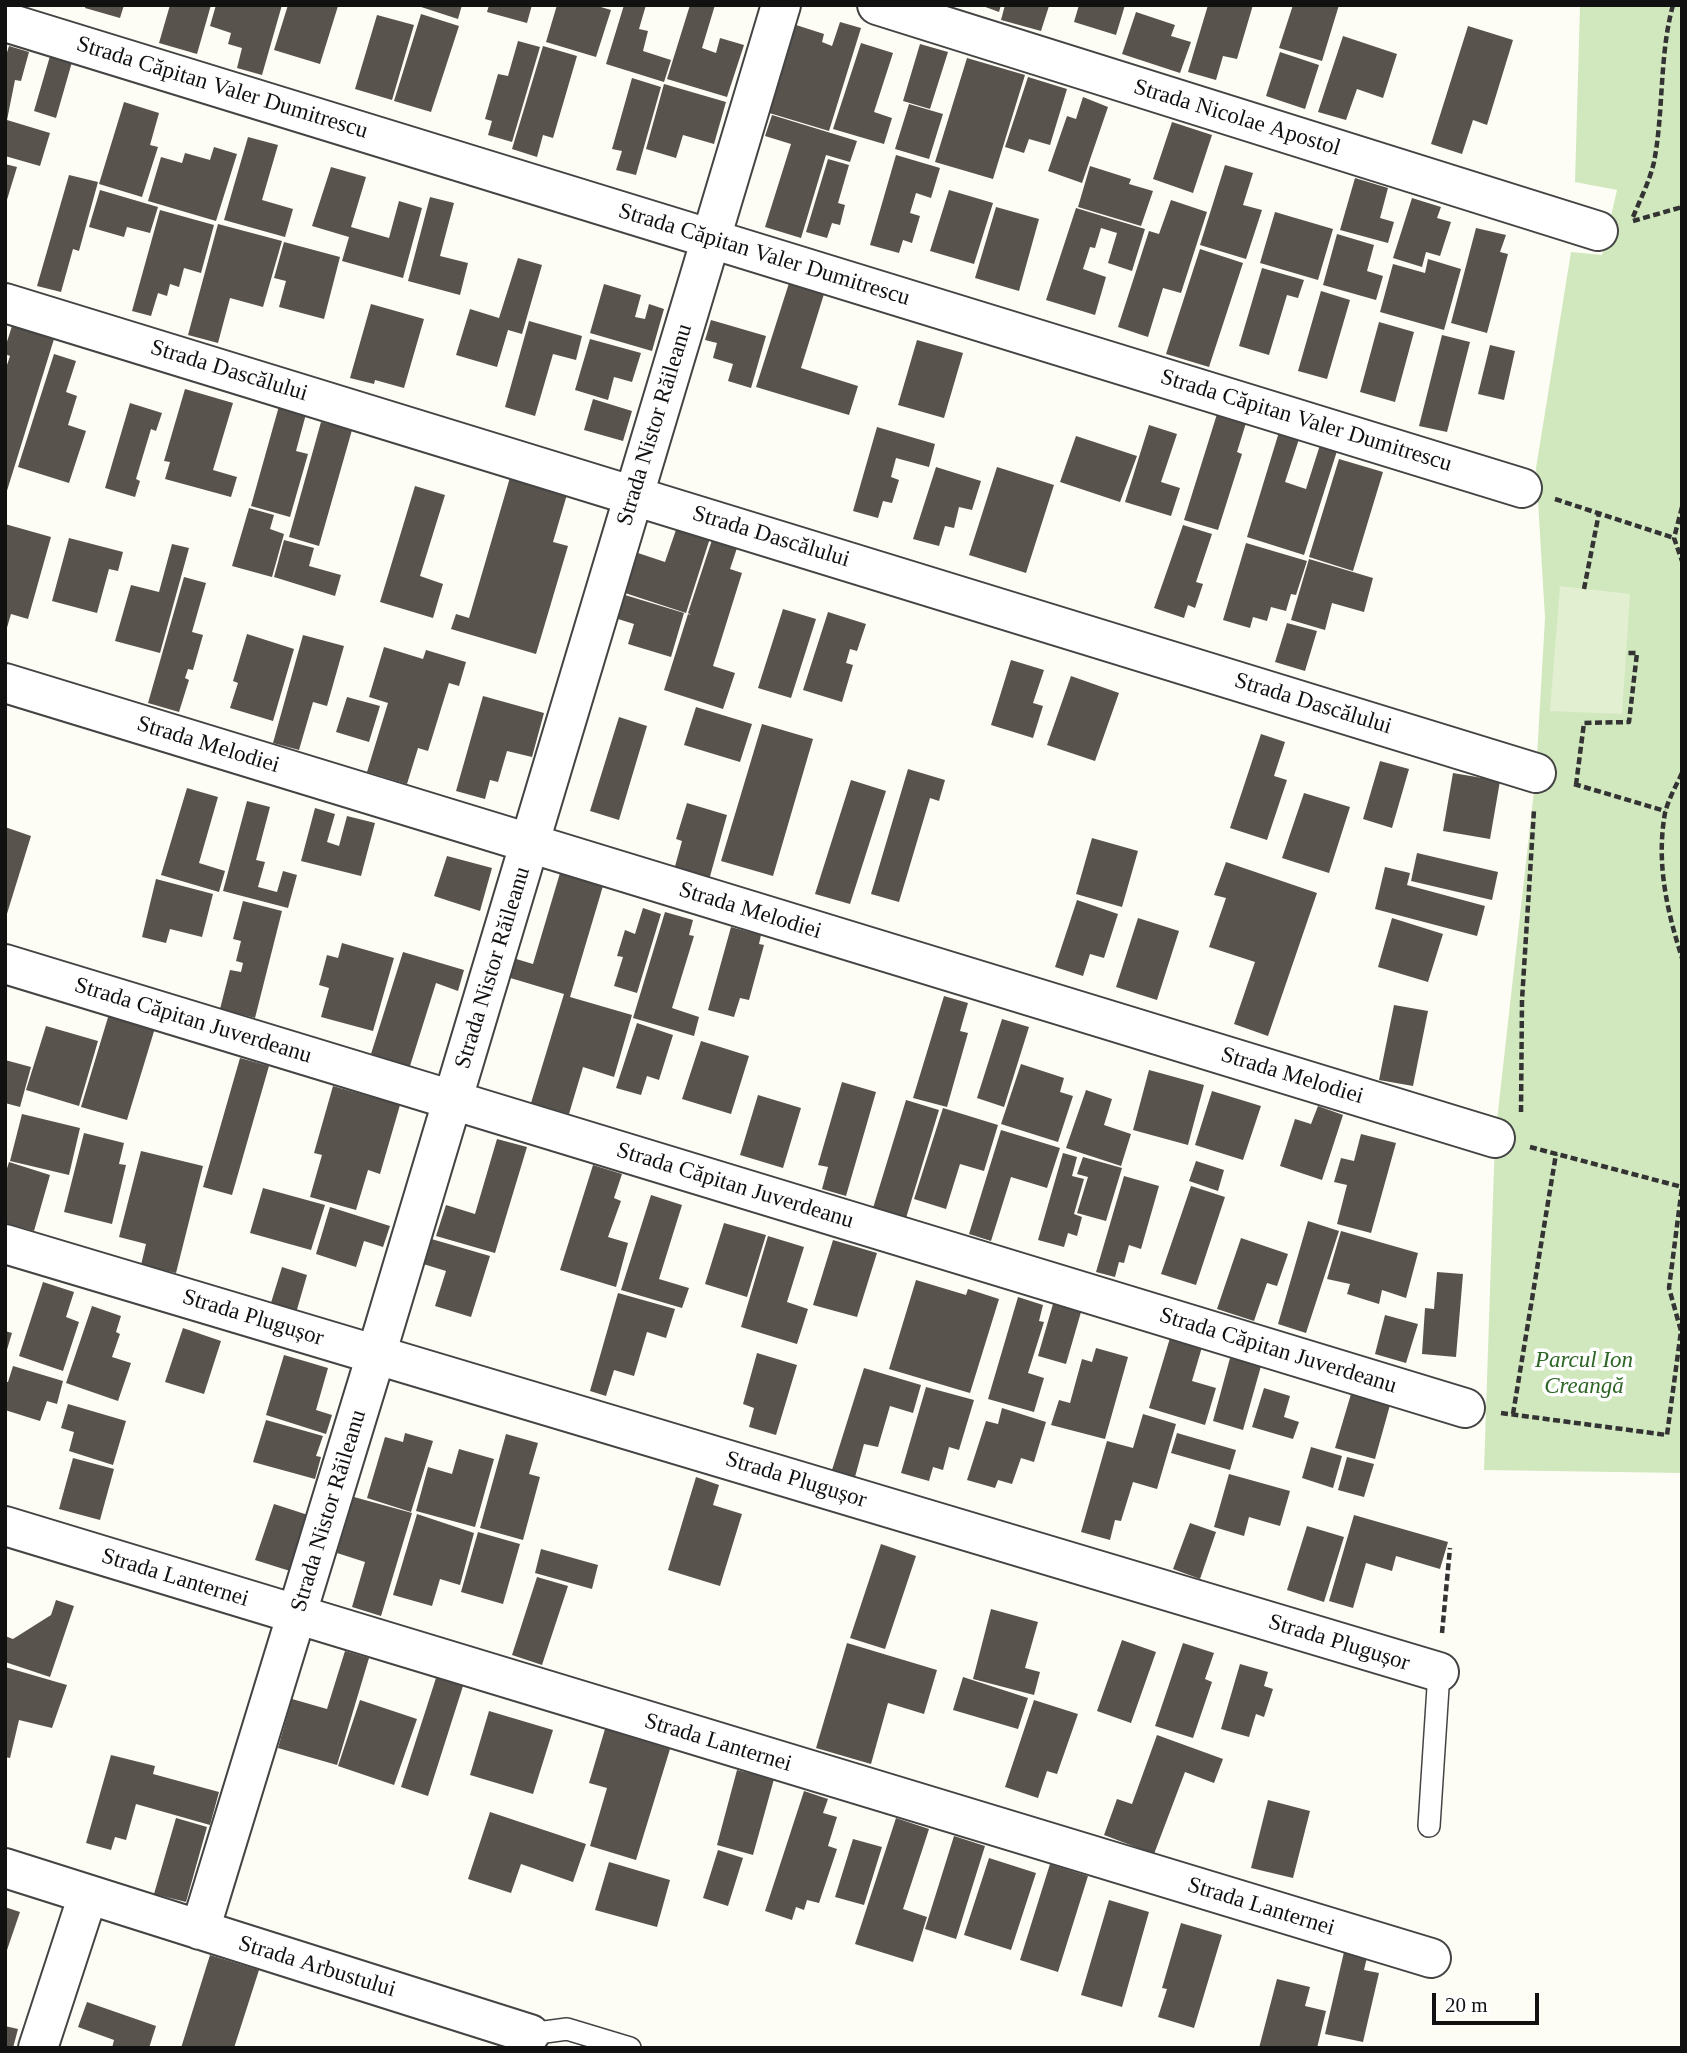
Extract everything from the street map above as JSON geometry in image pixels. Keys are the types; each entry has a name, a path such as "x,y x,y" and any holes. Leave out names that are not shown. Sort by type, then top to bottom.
{"street":[{"name":"Strada Nistor Răileanu","path":"200,1930 531,844 633,494 781,5"},
{"name":"Strada Nicolae Apostol","path":"877,5 1615,226"},
{"name":"Strada Căpitan Valer Dumitrescu","path":"5,22 1522,488"},
{"name":"Strada Dascălului","path":"5,303 1536,773"},
{"name":"Strada Melodiei","path":"5,683 1508,1141"},
{"name":"Strada Căpitan Juverdeanu","path":"5,964 1465,1408"},
{"name":"Strada Plugușor","path":"5,1244 1439,1672"},
{"name":"Strada Lanternei","path":"5,1526 1431,1958"},
{"name":"Strada Arbustului","path":"5,1868 200,1930 528,2041"},
{"path":"38,2048 88,1895"}],"lane":[{"name":"Strada Plugușor","path":"1429,1826 1439,1672"},
{"name":"Strada Arbustului","path":"528,2041 568,2029 630,2048"}],"path":[{"path":"1615,226 1654,164 1662,106 1666,30 1673,5"},
{"path":"1615,226 1682,207"},
{"path":"1522,488 1674,537"},
{"path":"1682,507 1674,537 1682,561"},
{"path":"1584,589 1599,513"},
{"path":"1576,785 1584,723 1629,722 1637,653 1626,653"},
{"path":"1465,1408 1667,1435 1681,1331 1669,1288 1682,1187 1508,1141 1521,1000 1536,773 1665,811"},
{"path":"1682,773 1665,811 1662,848 1665,906 1682,958"},
{"path":"1513,1414 1556,1154"},
{"path":"1439,1672 1450,1548"}],"green space":[{"name":"Parcul Ion Creangă","path":"1580,5 1682,5 1682,1473 1484,1470 1495,1138 1536,773 1545,618 1536,468 1571,252 1602,255 1617,190 1575,182"},
{"path":"1560,586 1630,594 1622,714 1550,711"}],"building":[{"path":"86,5 124,5 120,18 85,8"},
{"path":"170,5 211,5 197,54 159,43"},
{"path":"216,5 282,5 262,75 237,68 242,48 228,44 231,33 210,26"},
{"path":"288,5 338,6 320,64 274,50"},
{"path":"415,5 462,5 458,19"},
{"path":"489,5 532,5 527,23 487,12"},
{"path":"557,5 594,5 611,10 596,57 546,42"},
{"path":"624,5 646,5 639,29 648,31 643,51 671,60 664,82 606,64"},
{"path":"690,5 715,5 702,48 716,53 720,38 744,45 727,97 667,79"},
{"path":"980,5 1001,5 999,12"},
{"path":"1005,5 1049,6 1041,31 1001,20"},
{"path":"1079,5 1125,5 1116,35 1074,22"},
{"path":"1208,5 1253,5 1237,59 1223,56 1216,80 1188,72"},
{"path":"1293,5 1339,5 1322,61 1279,48"},
{"path":"1136,12 1175,25 1171,36 1191,42 1180,73 1122,54"},
{"path":"421,14 459,26 431,112 394,101"},
{"path":"377,15 414,25 392,100 355,89"},
{"path":"840,22 861,28 829,131 766,112 793,24 824,34 822,42 832,46"},
{"path":"1468,26 1513,40 1487,125 1473,120 1462,154 1431,144"},
{"path":"1343,36 1397,54 1383,98 1357,89 1346,120 1318,112"},
{"path":"518,41 540,47 512,142 488,135 492,121 485,119 498,74 508,76"},
{"path":"861,43 893,53 874,112 892,118 884,144 833,129"},
{"path":"920,44 948,52 930,109 903,101"},
{"path":"9,46 29,52 21,81 15,80 7,120 50,133 40,166 5,156 5,59"},
{"path":"543,46 577,56 553,138 543,135 537,157 512,149"},
{"path":"1280,52 1319,65 1305,109 1266,96"},
{"path":"50,56 72,62 56,118 34,111"},
{"path":"967,58 1025,75 993,179 935,162"},
{"path":"1028,77 1067,89 1050,145 1029,139 1024,153 1005,147"},
{"path":"632,78 661,87 636,175 616,170 622,151 612,149"},
{"path":"664,84 726,102 714,144 683,135 676,158 646,149"},
{"path":"1083,97 1108,107 1082,183 1048,171 1067,116 1076,119"},
{"path":"124,102 159,113 150,145 158,147 142,197 99,184"},
{"path":"909,104 943,114 929,159 895,149"},
{"path":"772,115 857,141 850,162 826,155 801,238 765,227 791,144 765,136"},
{"path":"1172,122 1212,135 1193,193 1153,179"},
{"path":"248,137 278,145 262,200 293,209 285,237 224,220"},
{"path":"214,147 237,154 216,221 148,201 161,157 182,163 185,153 210,160"},
{"path":"896,155 940,168 931,198 916,193 910,213 920,216 912,243 903,240 899,253 870,245"},
{"path":"828,159 849,165 838,203 845,205 840,225 832,223 827,238 806,232"},
{"path":"5,164 17,167 6,203 5,203"},
{"path":"1225,165 1253,173 1243,205 1262,210 1246,259 1200,245"},
{"path":"1090,166 1131,179 1129,184 1153,191 1141,226 1078,207"},
{"path":"331,167 366,177 351,227 389,238 399,201 422,208 403,278 342,261 349,237 312,226"},
{"path":"69,175 98,182 79,251 73,249 61,292 37,286"},
{"path":"1355,178 1388,188 1380,218 1394,222 1388,243 1340,230"},
{"path":"100,190 158,207 150,233 127,227 124,237 89,227"},
{"path":"949,190 993,203 974,264 930,251"},
{"path":"430,197 454,203 440,256 468,263 460,295 408,281"},
{"path":"1412,198 1441,207 1437,218 1451,222 1440,256 1426,252 1422,267 1393,258"},
{"path":"1171,200 1207,212 1181,293 1163,288 1148,337 1118,327 1149,231 1159,234"},
{"path":"996,207 1039,219 1019,291 975,278"},
{"path":"1076,208 1145,229 1132,271 1108,263 1117,233 1101,228 1095,248 1090,247 1083,269 1106,277 1095,315 1046,300"},
{"path":"160,210 214,225 201,273 184,268 179,287 170,284 167,296 158,293 151,316 132,311"},
{"path":"1275,212 1333,229 1318,280 1260,263"},
{"path":"218,224 282,241 263,307 230,298 218,343 188,335"},
{"path":"1476,228 1506,235 1500,252 1508,254 1487,333 1451,323"},
{"path":"1337,234 1374,245 1367,271 1383,276 1376,300 1323,285"},
{"path":"284,242 340,257 324,319 279,307 286,281 274,278"},
{"path":"1200,249 1243,263 1209,367 1166,354"},
{"path":"518,258 542,265 522,334 508,330 497,367 456,355 470,309 499,318"},
{"path":"1428,259 1461,269 1444,330 1380,312 1393,264 1425,273"},
{"path":"1262,268 1304,280 1298,298 1287,295 1269,355 1239,346"},
{"path":"789,283 824,294 801,368 858,386 849,415 756,387"},
{"path":"604,284 641,295 635,317 645,319 649,304 664,309 652,351 590,333"},
{"path":"1321,291 1350,300 1327,379 1298,371"},
{"path":"371,304 424,319 404,388 375,380 374,384 350,378"},
{"path":"711,320 766,336 751,388 728,381 733,364 713,358 717,343 705,340"},
{"path":"529,321 582,336 576,360 553,354 535,416 505,407"},
{"path":"1379,322 1414,332 1395,402 1360,392"},
{"path":"12,326 54,339 6,494 5,371 10,356 5,354 5,348"},
{"path":"1442,335 1470,342 1447,432 1419,426"},
{"path":"590,339 641,353 632,382 614,377 608,400 575,390"},
{"path":"917,340 963,353 944,418 898,405"},
{"path":"1490,345 1515,351 1504,400 1478,394"},
{"path":"54,354 76,361 66,392 77,396 68,425 86,431 69,483 18,467"},
{"path":"185,389 233,403 213,470 237,477 231,497 165,479 170,462 164,461"},
{"path":"593,399 632,411 623,441 584,430"},
{"path":"130,403 162,413 156,431 151,429 136,479 140,481 135,497 105,488"},
{"path":"279,406 306,414 296,451 308,454 290,517 251,506"},
{"path":"1217,414 1246,423 1237,452 1242,454 1218,530 1184,520"},
{"path":"321,422 352,430 319,546 289,537"},
{"path":"1149,425 1177,434 1161,482 1180,488 1171,516 1125,502"},
{"path":"877,427 935,444 929,467 896,458 891,477 899,480 892,503 883,501 878,518 853,511"},
{"path":"1279,432 1299,439 1285,482 1306,489 1320,445 1337,451 1304,555 1247,537"},
{"path":"1076,436 1137,456 1120,502 1060,482"},
{"path":"1339,459 1383,472 1353,571 1309,557"},
{"path":"936,467 981,481 972,510 959,507 954,528 945,526 939,546 913,539"},
{"path":"997,467 1054,485 1026,573 969,555"},
{"path":"511,474 568,491 553,542 568,546 536,654 451,629 456,614 469,618"},
{"path":"415,486 445,495 420,576 443,584 433,618 380,602"},
{"path":"249,508 274,515 270,529 284,534 272,577 232,566"},
{"path":"5,524 51,537 28,619 11,614 6,631"},
{"path":"678,524 711,535 686,613 625,593 638,553 665,562"},
{"path":"1183,525 1212,534 1196,582 1203,584 1195,608 1188,605 1184,618 1154,608"},
{"path":"713,537 738,545 730,569 742,573 713,666 735,673 723,709 664,690 688,614 691,615 688,613"},
{"path":"69,538 123,552 118,571 109,569 97,613 52,601"},
{"path":"284,540 314,548 309,566 341,575 335,596 274,577"},
{"path":"1246,543 1307,561 1296,595 1291,594 1286,611 1271,607 1267,621 1253,617 1250,628 1223,620"},
{"path":"172,544 189,548 160,653 115,641 131,585 159,592"},
{"path":"1309,559 1373,578 1364,612 1332,603 1325,630 1291,620"},
{"path":"184,577 206,583 192,632 203,635 193,670 188,669 185,678 189,680 179,712 148,703"},
{"path":"625,595 684,613 671,657 628,644 634,624 618,619"},
{"path":"783,609 816,619 791,698 758,688"},
{"path":"828,612 866,624 857,651 850,649 846,663 853,665 842,702 803,690"},
{"path":"1287,623 1317,631 1305,671 1275,662"},
{"path":"247,634 294,649 273,721 230,708 238,683 233,681"},
{"path":"303,635 344,646 327,706 313,702 299,750 273,743"},
{"path":"384,647 423,659 426,650 466,662 459,686 449,683 428,751 418,748 407,784 367,772 388,703 369,697"},
{"path":"1011,660 1044,670 1033,703 1043,706 1033,738 991,725"},
{"path":"1071,676 1119,693 1095,761 1047,745"},
{"path":"483,696 544,713 532,757 507,751 498,782 490,780 485,799 456,791"},
{"path":"347,697 380,706 369,742 336,732"},
{"path":"696,707 752,724 740,762 684,745"},
{"path":"619,717 647,726 619,820 590,811"},
{"path":"762,724 813,739 773,876 721,861"},
{"path":"1261,734 1285,742 1274,776 1287,780 1267,840 1230,828"},
{"path":"1380,761 1409,769 1392,828 1363,819"},
{"path":"908,769 945,780 939,801 930,798 899,902 871,894"},
{"path":"1453,773 1500,781 1490,839 1443,831"},
{"path":"851,780 886,791 850,904 815,894"},
{"path":"187,788 218,797 199,863 225,871 219,892 161,875"},
{"path":"1304,793 1350,807 1329,873 1282,858"},
{"path":"247,801 270,807 256,860 265,862 258,887 277,892 283,871 297,875 288,908 223,891"},
{"path":"687,803 727,815 709,880 674,870 682,841 676,839"},
{"path":"315,808 335,814 327,842 339,846 347,816 375,823 361,876 301,861"},
{"path":"5,827 31,836 6,917 5,917"},
{"path":"1092,838 1138,851 1122,907 1076,894"},
{"path":"1417,853 1498,872 1492,900 1411,881"},
{"path":"447,856 492,868 480,911 434,896"},
{"path":"1226,862 1317,893 1268,1036 1234,1024 1255,962 1209,947 1226,898 1214,895"},
{"path":"1385,867 1410,873 1407,885 1485,906 1477,936 1375,909"},
{"path":"560,873 603,886 570,997 632,1015 614,1077 583,1067 569,1114 531,1103 564,994 507,977 513,958 533,964"},
{"path":"156,879 213,894 202,937 170,929 166,943 142,937"},
{"path":"1077,900 1118,914 1104,958 1090,954 1083,976 1055,967"},
{"path":"243,901 282,911 255,1018 220,1009 230,970 241,972 243,963 236,961 241,941 233,939"},
{"path":"643,908 661,914 637,993 614,986 623,957 617,956 625,930 635,934"},
{"path":"665,912 693,920 689,935 694,936 672,1008 699,1017 694,1036 633,1018"},
{"path":"1138,918 1179,931 1157,1000 1116,987"},
{"path":"1392,918 1443,934 1428,982 1378,967"},
{"path":"731,927 761,935 759,944 764,945 749,1000 740,998 734,1017 708,1010"},
{"path":"342,943 394,958 373,1031 321,1017 329,988 319,985 327,955 338,958"},
{"path":"403,952 464,970 458,991 436,983 410,1066 371,1054"},
{"path":"944,996 968,1003 960,1031 968,1033 947,1107 913,1098"},
{"path":"1394,1005 1428,1011 1413,1086 1379,1080"},
{"path":"109,1014 155,1028 127,1120 81,1107"},
{"path":"1002,1019 1029,1027 1004,1107 977,1098"},
{"path":"637,1023 673,1035 659,1080 647,1076 641,1095 616,1088"},
{"path":"46,1026 98,1041 79,1106 26,1090"},
{"path":"701,1041 749,1056 731,1114 682,1099"},
{"path":"240,1058 269,1066 232,1195 203,1187"},
{"path":"5,1060 31,1067 20,1107 5,1103"},
{"path":"1021,1064 1064,1078 1060,1092 1073,1096 1058,1142 1001,1124"},
{"path":"1149,1070 1204,1085 1188,1145 1133,1130"},
{"path":"842,1082 876,1092 846,1196 822,1189 828,1167 818,1165"},
{"path":"333,1086 400,1105 380,1174 368,1170 356,1210 310,1197 322,1155 314,1153"},
{"path":"1086,1090 1112,1099 1104,1125 1131,1134 1121,1166 1066,1148"},
{"path":"1212,1091 1261,1106 1243,1160 1195,1145"},
{"path":"758,1095 801,1108 783,1168 740,1155"},
{"path":"906,1100 939,1110 906,1218 873,1208"},
{"path":"1318,1106 1343,1115 1322,1180 1280,1166 1295,1119 1311,1124"},
{"path":"943,1108 998,1125 984,1171 960,1164 946,1209 914,1199"},
{"path":"22,1114 80,1128 69,1175 10,1161"},
{"path":"1001,1130 1060,1148 1047,1188 1011,1177 991,1241 969,1234"},
{"path":"84,1133 124,1143 119,1164 126,1165 112,1224 64,1212"},
{"path":"1361,1134 1396,1143 1371,1233 1337,1224 1347,1185 1334,1182 1341,1158 1354,1161"},
{"path":"497,1139 527,1147 495,1253 436,1236 446,1205 475,1214"},
{"path":"141,1151 203,1166 176,1273 141,1265 146,1244 119,1237"},
{"path":"1063,1153 1077,1157 1072,1176 1084,1179 1074,1214 1082,1217 1077,1236 1068,1233 1064,1247 1038,1240"},
{"path":"1083,1157 1122,1168 1106,1221 1077,1213 1088,1177 1077,1174"},
{"path":"1196,1161 1224,1170 1218,1191 1189,1181"},
{"path":"9,1162 50,1175 34,1231 5,1223 5,1175"},
{"path":"593,1165 622,1174 614,1198 621,1201 608,1237 628,1243 616,1287 560,1270"},
{"path":"1124,1176 1159,1186 1141,1249 1129,1245 1124,1263 1119,1262 1115,1277 1096,1272"},
{"path":"1191,1186 1225,1197 1196,1285 1161,1274"},
{"path":"263,1188 325,1205 311,1250 250,1233"},
{"path":"651,1195 682,1205 659,1279 689,1288 682,1308 621,1290"},
{"path":"330,1207 390,1226 383,1247 364,1241 356,1267 316,1254"},
{"path":"1308,1221 1339,1231 1306,1333 1278,1324"},
{"path":"724,1223 766,1235 747,1297 705,1284"},
{"path":"1341,1231 1418,1253 1406,1298 1382,1290 1379,1304 1347,1294 1350,1284 1327,1279"},
{"path":"768,1236 804,1247 787,1302 808,1309 797,1344 741,1327"},
{"path":"428,1238 490,1256 471,1317 435,1306 446,1271 420,1263"},
{"path":"1241,1238 1288,1254 1277,1286 1267,1283 1254,1321 1217,1309"},
{"path":"833,1240 877,1253 857,1317 813,1305"},
{"path":"282,1267 307,1275 296,1313 270,1306"},
{"path":"1437,1272 1463,1274 1456,1357 1422,1354 1425,1308 1434,1309"},
{"path":"916,1280 966,1295 968,1289 999,1299 970,1393 889,1369"},
{"path":"43,1282 74,1292 66,1317 79,1322 63,1371 19,1356"},
{"path":"618,1293 675,1309 666,1338 647,1332 634,1376 614,1370 606,1396 590,1391"},
{"path":"1018,1297 1043,1305 1039,1321 1044,1322 1028,1373 1044,1378 1034,1412 988,1399"},
{"path":"1053,1304 1081,1312 1066,1364 1038,1356"},
{"path":"92,1306 121,1316 116,1332 120,1334 112,1357 131,1363 118,1401 66,1383"},
{"path":"1385,1315 1418,1324 1406,1363 1375,1354"},
{"path":"183,1328 221,1341 204,1394 165,1382"},
{"path":"5,1331 12,1333 6,1353 5,1353"},
{"path":"1170,1338 1202,1347 1192,1381 1216,1388 1205,1425 1149,1408"},
{"path":"1096,1348 1128,1357 1105,1439 1051,1425 1059,1400 1070,1403 1082,1359 1092,1362"},
{"path":"757,1353 797,1365 776,1435 749,1427 754,1408 743,1404"},
{"path":"284,1355 328,1368 316,1410 332,1415 326,1434 266,1415"},
{"path":"1230,1358 1261,1366 1243,1430 1213,1421"},
{"path":"13,1366 63,1381 57,1404 47,1401 40,1421 5,1410 5,1382 8,1382"},
{"path":"864,1368 921,1385 913,1413 890,1406 878,1447 864,1444 855,1477 832,1470"},
{"path":"926,1387 974,1400 959,1450 949,1447 943,1470 933,1467 929,1481 901,1473"},
{"path":"1264,1388 1290,1396 1284,1417 1299,1422 1293,1439 1252,1427"},
{"path":"1351,1394 1390,1405 1375,1459 1335,1448"},
{"path":"68,1404 126,1421 113,1465 69,1451 74,1432 61,1428"},
{"path":"1002,1408 1046,1422 1034,1462 1021,1458 1012,1484 998,1480 995,1488 967,1480 986,1421 998,1424"},
{"path":"1143,1414 1176,1424 1157,1489 1133,1482 1121,1521 1115,1520 1110,1540 1081,1532 1107,1441 1133,1448"},
{"path":"266,1420 323,1436 316,1456 321,1457 315,1479 253,1462"},
{"path":"405,1433 433,1441 411,1512 367,1498 385,1437 403,1442"},
{"path":"1177,1433 1236,1450 1230,1470 1171,1453"},
{"path":"506,1434 538,1443 529,1474 540,1477 523,1540 480,1528"},
{"path":"1311,1447 1342,1456 1333,1488 1302,1478"},
{"path":"459,1449 494,1459 475,1527 416,1511 428,1467 452,1474"},
{"path":"1347,1457 1374,1464 1364,1497 1338,1490"},
{"path":"73,1458 114,1469 100,1520 59,1509"},
{"path":"1229,1474 1290,1491 1280,1526 1249,1517 1244,1536 1214,1527"},
{"path":"696,1477 719,1485 713,1505 742,1514 720,1586 668,1570"},
{"path":"354,1497 412,1513 381,1616 352,1607 365,1562 337,1553"},
{"path":"274,1504 308,1515 290,1571 255,1560"},
{"path":"417,1514 474,1533 460,1585 440,1579 432,1606 393,1595"},
{"path":"1354,1515 1448,1542 1440,1569 1396,1556 1392,1571 1366,1563 1353,1608 1329,1601"},
{"path":"1190,1523 1216,1532 1200,1579 1173,1569"},
{"path":"1307,1526 1344,1537 1324,1602 1287,1590"},
{"path":"478,1532 520,1544 503,1604 461,1592"},
{"path":"881,1544 916,1556 885,1649 850,1638"},
{"path":"541,1549 598,1565 592,1589 535,1573"},
{"path":"537,1577 568,1586 542,1665 512,1655"},
{"path":"56,1600 74,1606 50,1677 5,1662 5,1636 13,1639 51,1615"},
{"path":"991,1609 1038,1622 1025,1668 1040,1672 1034,1695 973,1679"},
{"path":"1122,1640 1156,1652 1131,1723 1097,1711"},
{"path":"847,1643 937,1670 924,1714 888,1703 871,1764 816,1748"},
{"path":"1183,1643 1214,1653 1205,1679 1212,1682 1193,1738 1155,1726"},
{"path":"345,1651 369,1658 337,1765 278,1748 292,1699 327,1709"},
{"path":"1240,1664 1268,1672 1264,1686 1273,1689 1264,1717 1256,1714 1249,1737 1221,1729"},
{"path":"5,1667 67,1685 52,1728 19,1720 10,1758 5,1757"},
{"path":"963,1677 1028,1698 1018,1729 953,1710"},
{"path":"436,1678 463,1686 428,1796 401,1787"},
{"path":"360,1700 417,1719 394,1785 338,1766"},
{"path":"1034,1700 1078,1714 1057,1774 1047,1771 1038,1798 1005,1787"},
{"path":"489,1711 553,1730 533,1794 470,1775"},
{"path":"605,1729 670,1749 636,1860 590,1846 607,1788 589,1783"},
{"path":"1157,1735 1223,1759 1214,1783 1185,1772 1154,1854 1104,1835 1117,1799 1132,1804"},
{"path":"111,1755 155,1766 153,1774 219,1792 210,1825 136,1804 126,1840 115,1837 111,1850 86,1843"},
{"path":"737,1770 774,1779 753,1855 717,1845"},
{"path":"804,1791 828,1799 823,1813 837,1817 828,1846 837,1849 819,1903 807,1900 804,1910 796,1907 792,1920 765,1911"},
{"path":"1268,1800 1310,1811 1293,1878 1251,1868"},
{"path":"490,1812 586,1844 573,1882 521,1864 511,1893 468,1879"},
{"path":"176,1818 207,1827 186,1902 154,1894"},
{"path":"896,1818 929,1829 903,1909 927,1917 913,1962 855,1944"},
{"path":"954,1836 985,1846 956,1939 925,1929"},
{"path":"853,1839 882,1847 864,1905 835,1897"},
{"path":"718,1850 743,1858 728,1906 703,1898"},
{"path":"989,1858 1036,1873 1011,1950 964,1935"},
{"path":"609,1862 670,1880 657,1927 595,1910"},
{"path":"1050,1864 1088,1876 1058,1972 1020,1960"},
{"path":"1109,1900 1149,1912 1122,2007 1081,1995"},
{"path":"5,1907 20,1912 6,1953 5,1953"},
{"path":"1181,1923 1222,1935 1194,2028 1158,2017 1167,1989 1162,1988"},
{"path":"1344,1952 1367,1957 1364,1970 1379,1973 1363,2042 1325,2034"},
{"path":"210,1955 259,1970 234,2048 181,2048"},
{"path":"1277,1979 1310,1987 1305,2006 1326,2011 1317,2048 1259,2048"},
{"path":"87,2002 156,2026 149,2048 112,2048 114,2040 78,2027"},
{"path":"5,2026 18,2029 13,2048 5,2048"}]}
